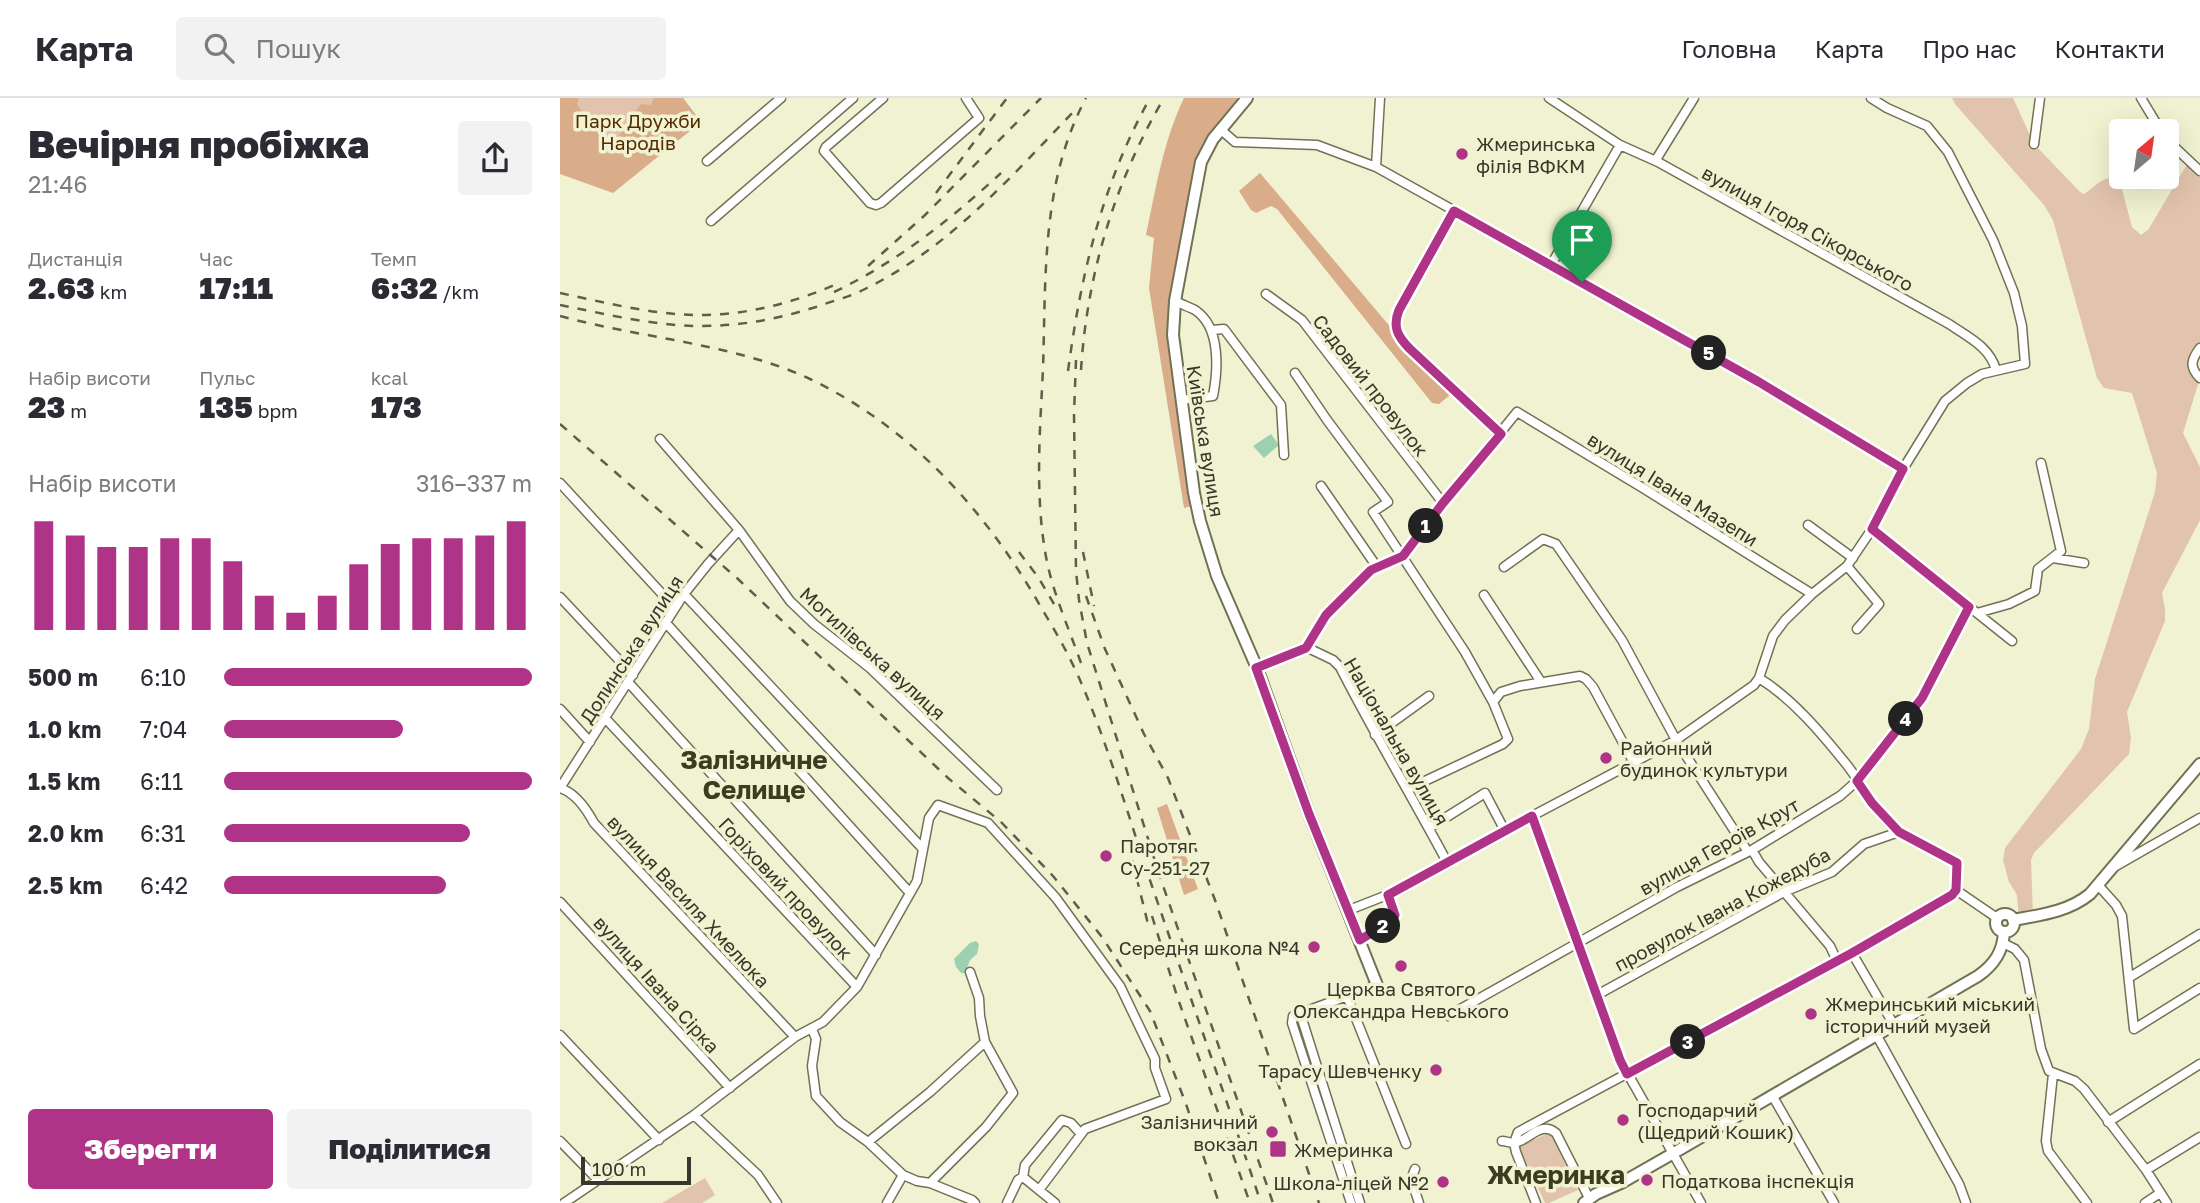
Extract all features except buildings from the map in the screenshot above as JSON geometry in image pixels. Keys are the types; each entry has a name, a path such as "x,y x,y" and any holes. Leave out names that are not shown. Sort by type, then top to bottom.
{"street":[{"path":"707,161 781,98"},
{"path":"711,221 853,98"},
{"path":"883,98 824,151 870,203 876,205 979,118 966,98"},
{"name":"Київська вулиця","path":"1247,98 1206,150 1199,169 1175,301 1173,335 1194,493 1217,576 1256,668 1309,814 1377,985"},
{"path":"1376,167 1380,98"},
{"name":"вулиця Ігоря Сікорського","path":"1549,98 1620,145 1658,162 1949,324 1981,346 1993,359 1996,370"},
{"path":"1658,162 1657,158 1694,98"},
{"path":"1349,910 1388,895 1448,864 1676,740 1754,685 1759,678 1773,636 1812,594 1850,562 1872,529 1903,469 1945,401 1967,383 1996,370 2025,364 2022,326 2014,293 1993,240 1948,152 1927,126 1871,98"},
{"path":"2035,144 2040,98"},
{"path":"2141,98 2154,119"},
{"path":"1220,130 1235,142 1318,145 1376,167 1759,382 1903,469"},
{"path":"1551,265 1620,145"},
{"path":"2179,151 2200,171"},
{"path":"1256,668 1306,648 1326,615 1377,567 1403,556 1501,434 1410,349 1395,329 1399,310 1454,211"},
{"name":"Садовий провулок","path":"1266,294 1302,320 1443,503"},
{"path":"1175,301 1198,312 1212,330 1217,376 1213,396 1181,400"},
{"path":"1212,330 1224,329 1281,405 1284,454"},
{"path":"2200,348 2191,363 2192,369 2200,378"},
{"path":"1295,373 1388,502 1373,512 1465,652 1493,702 1508,739 1503,744 1408,789"},
{"name":"вулиця Івана Мазепи","path":"1501,434 1517,412 1812,594"},
{"name":"Могилівська вулиця","path":"660,439 739,530 790,601 814,624 870,668 997,790"},
{"path":"1977,613 2009,604 2035,591 2038,569 2061,551 2041,463"},
{"path":"560,483 675,608"},
{"path":"1321,486 1377,567"},
{"path":"1808,525 1850,562 1879,604 1857,629"},
{"path":"1872,529 2012,641"},
{"name":"Долинська вулиця","path":"560,788 684,594 739,530"},
{"path":"1504,567 1543,539 1556,544 1622,640 1676,740 1750,851 1829,946 1837,961"},
{"path":"2053,558 2084,563"},
{"path":"684,594 923,849"},
{"path":"1484,595 1541,682"},
{"path":"560,597 876,955"},
{"name":"вулиця Героїв Крут","path":"1448,1016 1677,887 1750,851 1840,796 1857,781 1922,698 1969,607"},
{"path":"666,623 910,893"},
{"name":"Національна вулиця","path":"1306,648 1340,667 1448,864"},
{"path":"1493,702 1502,692 1520,686 1580,676 1593,687 1634,763"},
{"path":"1536,1203 1516,1152 1514,1143 1518,1132 1852,953 1948,898 1956,890 1957,863 1899,832 1872,803 1849,767 1814,727 1774,688 1759,678"},
{"path":"1375,735 1429,696"},
{"path":"560,709 590,742"},
{"name":"Горіховий провулок","path":"605,718 857,988"},
{"path":"2013,920 2065,908 2085,898 2200,764"},
{"name":"вулиця Василя Хмелюка","path":"560,788 566,790 586,809 594,823 794,1037"},
{"path":"1429,828 1485,793 1505,831"},
{"path":"564,1203 694,1115 794,1037 823,1022 857,988 917,881 929,818 938,805 988,823 1056,898 1120,986 1155,1059 1155,1068 1166,1099 1085,1129 1039,1189"},
{"path":"1532,816 1620,1060 1701,1203"},
{"path":"2114,867 2200,818"},
{"name":"провулок Івана Кожедуба","path":"1597,995 1784,892 1832,872 1864,844 1899,832"},
{"path":"2098,886 2121,913 2134,1030 2200,988"},
{"path":"1956,890 1998,917 2008,915 2013,920"},
{"path":"1360,940 1392,920 1395,915 1388,895"},
{"name":"вулиця Івана Сірка","path":"560,902 730,1088"},
{"path":"1998,917 1997,927 2003,937 2024,960 2047,1067 2053,1074 2080,1085 2146,1170 2167,1203"},
{"path":"1502,1141 1514,1143 1544,1128 1556,1133 1586,1201 1672,1154 1986,971 1995,961 2003,937 2012,928 2013,920"},
{"path":"2130,977 2200,934"},
{"path":"1852,953 1894,1025"},
{"path":"930,1183 986,1127 1013,1093 985,1042 979,998 970,972"},
{"path":"1351,1203 1292,1023 1293,1016 1377,985"},
{"path":"1347,996 1406,1144"},
{"path":"1304,1012 1302,1019 1360,1203"},
{"path":"812,1029 816,1039 812,1066 816,1096 840,1122 868,1142 903,1175 930,1183 975,1203"},
{"path":"560,1035 659,1140"},
{"path":"1877,1035 1959,1184 1966,1203"},
{"path":"868,1142 930,1092 985,1042"},
{"path":"2108,1122 2200,1064"},
{"path":"2053,1074 2046,1141 2048,1151 2087,1203"},
{"path":"1772,1095 1833,1203"},
{"path":"694,1115 758,1175 777,1203"},
{"path":"1007,1203 1018,1180 1023,1177 1025,1165 1062,1120 1071,1124 1081,1134"},
{"path":"2146,1170 2200,1137"},
{"path":"560,1141 598,1180"},
{"path":"1415,1169 1411,1180 1419,1203"},
{"path":"887,1203 903,1175"},
{"path":"1023,1177 1055,1203"},
{"path":"2145,1203 2160,1193"}],"green space":[{"name":"Парк Дружби Народів","path":"560,98 683,98 701,122 639,171"},
{"path":"560,98 579,98 577,104 585,118 615,141 641,104 651,105 654,98 683,98 701,122 613,193 560,174"},
{"path":"1184,98 1247,98 1206,150 1173,315 1196,505 1184,508 1149,288 1154,238 1146,235 1165,148"},
{"path":"1952,98 2013,98 2034,144 2080,192 2084,194 2109,178 2109,189 2122,189 2132,227 2141,235 2148,230 2172,189 2179,189 2179,178 2189,161 2200,171 2200,348 2193,359 2200,378 2183,433 2200,467 2200,520 2162,593 2165,621 2127,712 2131,738 2129,754 2034,853 2031,860 2033,916 2019,919 2017,895 2009,882 2003,860 2005,848 2081,749 2089,729 2095,679 2155,492 2157,473 2132,393 2104,388 2097,378 2053,220 2044,205"},
{"path":"1260,173 1404,343 1455,391 1439,404 1432,403 1277,209 1271,206 1256,213 1251,210 1239,191"},
{"path":"1167,804 1198,889 1184,895 1157,808"},
{"path":"1550,1132 1578,1190 1545,1203 1519,1147"},
{"path":"705,1178 715,1195 702,1203 662,1203"}],"shaded area":[{"path":"1271,434 1279,445 1264,458 1253,446"},
{"path":"976,941 979,944 977,954 970,960 965,973 961,973 954,959 970,943"}],"railway":[{"path":"936,193 1007,98"},
{"path":"868,266 924,216 1041,98"},
{"path":"1081,663 1048,565 1040,506 1039,460 1046,265 1053,196 1071,130 1086,98"},
{"path":"1068,371 1073,335 1096,230 1119,163 1150,98"},
{"path":"1081,370 1090,299 1106,229 1131,162 1164,98"},
{"path":"560,305 648,322 716,326 773,318 853,294 896,272 951,232 1002,186 1074,111"},
{"path":"834,292 901,254 1001,173"},
{"path":"560,293 660,312 713,315 769,307 841,282"},
{"path":"560,316 751,357 810,379 882,422 914,448 944,476 997,539 1057,635 1090,705 1261,1203"},
{"path":"1076,360 1076,571 1087,643 1159,874 1273,1203"},
{"path":"560,424 738,579 948,778 1001,822 1053,876 1102,937 1150,1011 1186,1104 1219,1203"},
{"path":"1019,552 1054,604"},
{"path":"1083,552 1094,606"},
{"path":"1086,596 1105,649 1144,734 1168,778 1215,900 1319,1203"},
{"path":"1128,843 1149,928"},
{"path":"1152,916 1177,996 1250,1203"}],"place":[{"name":"Жмеринська філія ВФКМ","path":"1462,154"},
{"name":"Районний будинок культури","path":"1606,758"},
{"name":"Паротяг Су-251-27","path":"1106,856"},
{"name":"Середня школа №4","path":"1314,947"},
{"name":"Церква Святого Олександра Невського","path":"1401,966"},
{"name":"Жмеринський міський історичний музей","path":"1811,1014"},
{"name":"Тарасу Шевченку","path":"1436,1070"},
{"name":"Господарчий (Щедрий Кошик)","path":"1623,1120"},
{"name":"Залізничний вокзал","path":"1272,1132"},
{"name":"Жмеринка","path":"1278,1149"},
{"name":"Податкова інспекція","path":"1647,1180"},
{"name":"Школа-ліцей №2","path":"1443,1182"}],"district":[{"name":"Залізничне Селище","path":"754,774"},
{"name":"Жмеринка","path":"1556,1174"}],"route":[{"path":"1454,211 1582,282 1759,382 1903,469 1872,529 1969,607 1922,698 1857,781 1872,803 1899,832 1957,863 1956,890 1948,898 1852,953 1627,1074 1532,816 1388,895 1395,915 1392,920 1360,940 1309,814 1256,668 1306,648 1326,615 1371,570 1403,556 1501,434 1410,349 1395,329 1399,310 1454,211"}]}
